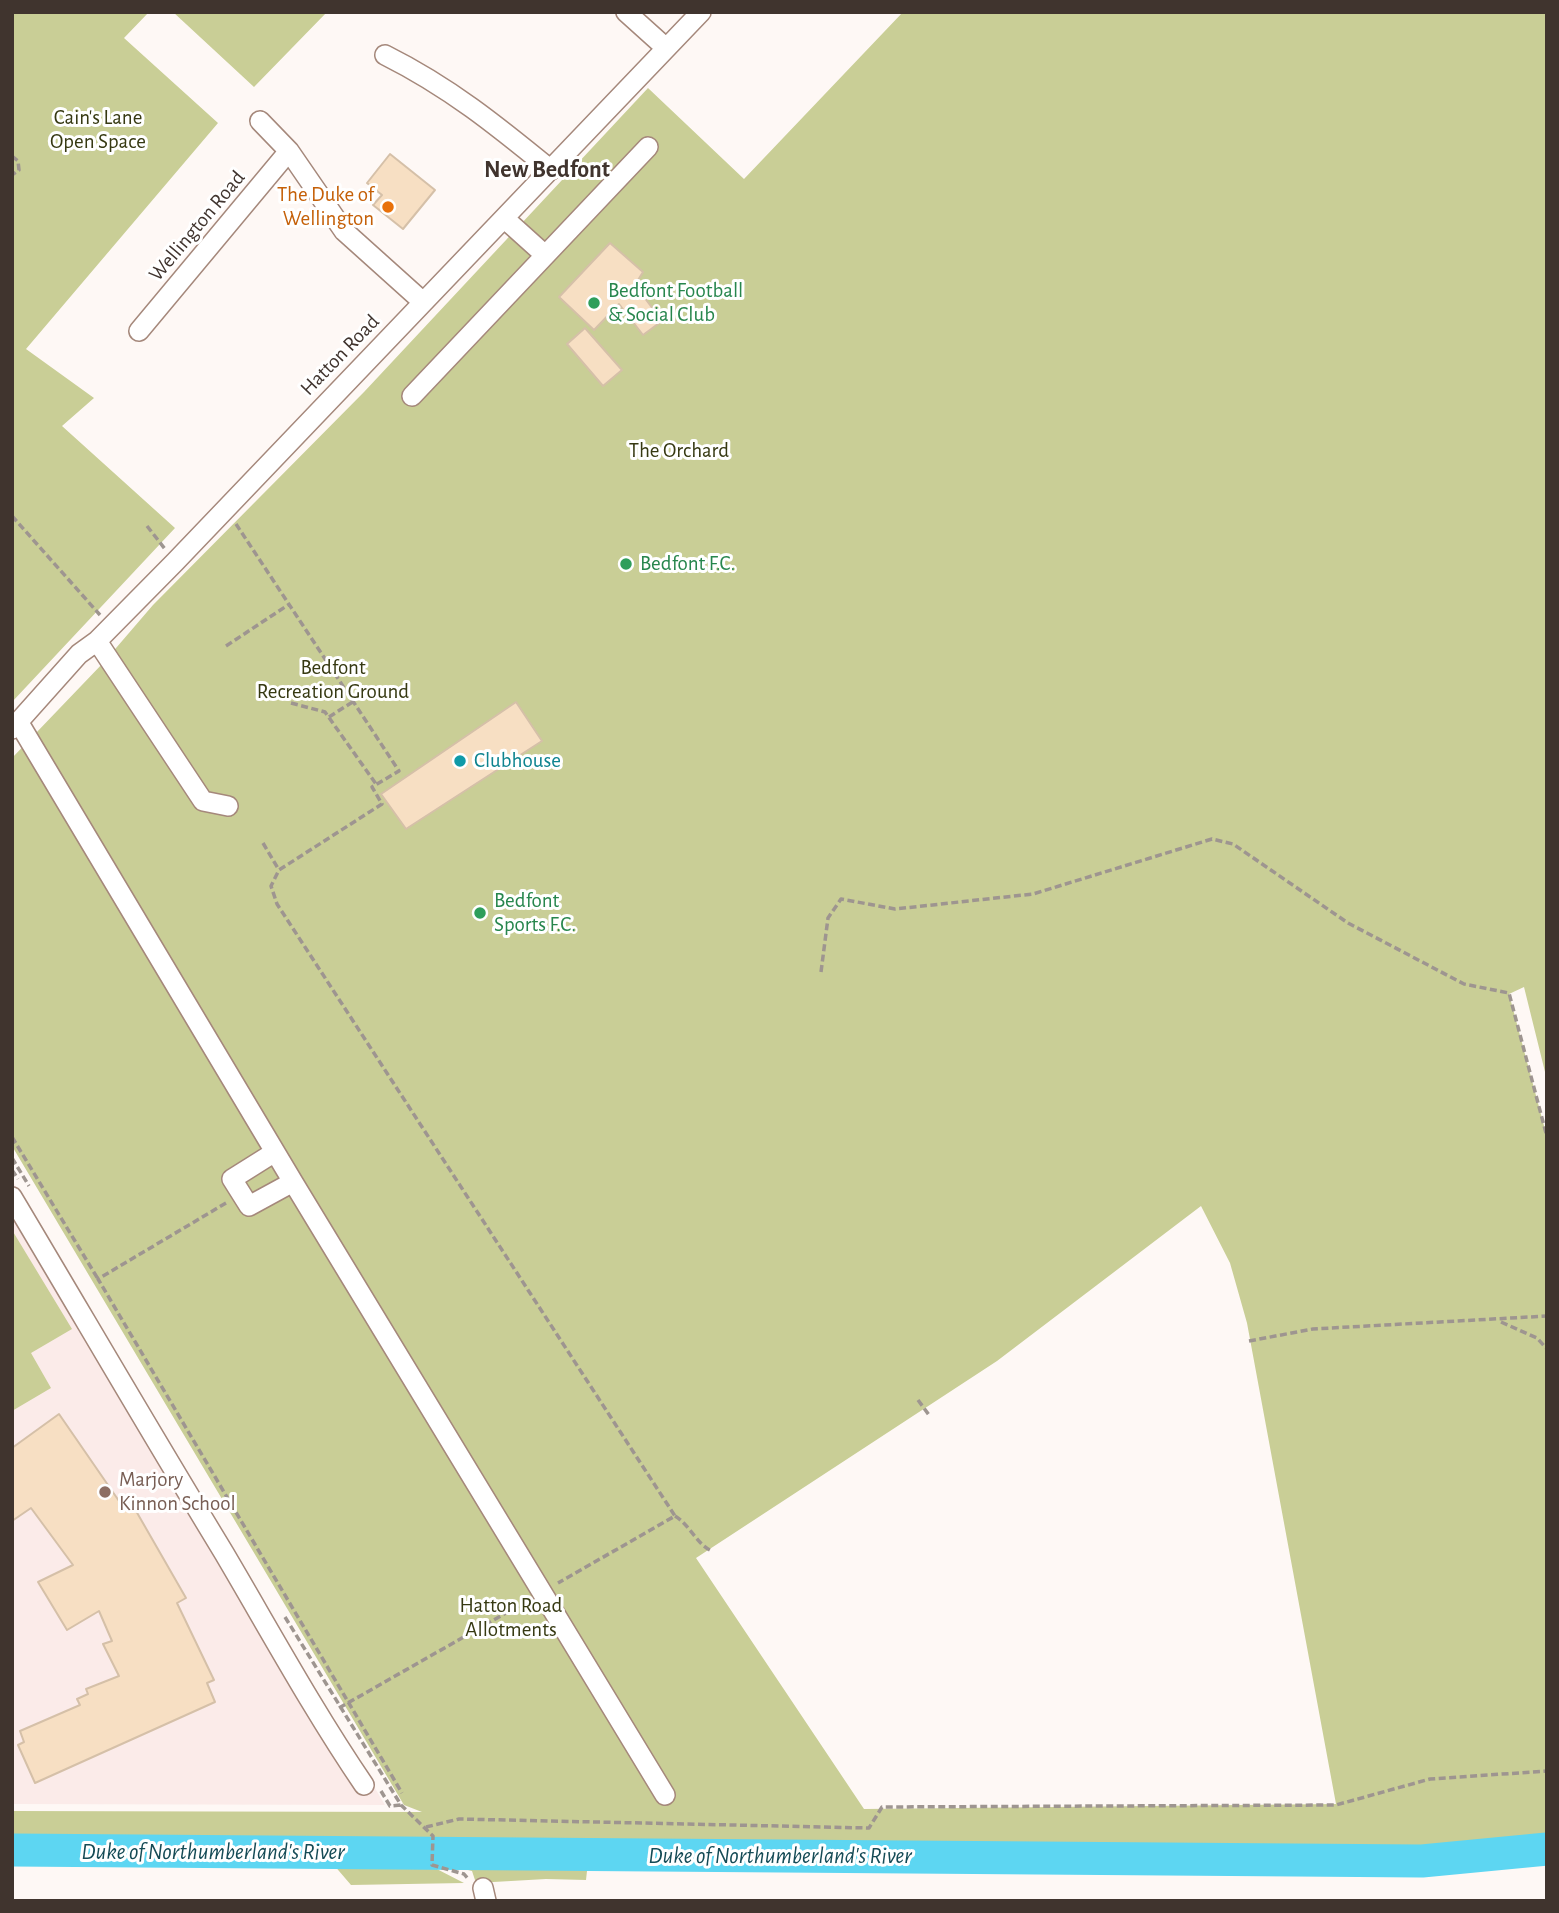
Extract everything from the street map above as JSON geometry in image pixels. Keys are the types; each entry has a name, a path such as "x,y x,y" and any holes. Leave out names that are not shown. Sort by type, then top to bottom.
{"street":[{"path":"626,12 666,48"},
{"name":"Hatton Road","path":"15,726 79,654 97,641 175,562 701,12"},
{"path":"385,55 433,79 503,130 551,170"},
{"path":"260,121 289,151 344,231 423,302"},
{"path":"412,396 648,147"},
{"name":"Wellington Road","path":"139,331 289,151"},
{"path":"505,219 545,255"},
{"path":"97,641 204,801 228,806"},
{"path":"15,726 666,1795"},
{"path":"275,1152 232,1178 249,1206 293,1182"},
{"path":"12,1197 333,1740 364,1785"}],"path":[{"path":"12,156 18,160 19,170 12,175"},
{"path":"225,508 399,771 372,787 382,804 279,870 271,886 277,904 675,1516 683,1520 705,1548 712,1551"},
{"path":"12,516 111,626"},
{"path":"148,526 175,562"},
{"path":"226,646 289,604"},
{"path":"329,717 354,701"},
{"path":"291,703 325,712 376,784"},
{"path":"821,971 828,918 841,899 895,909 1033,894 1212,839 1233,844 1348,923 1464,984 1509,993 1547,1138"},
{"path":"263,843 279,870"},
{"path":"12,1136 402,1793"},
{"path":"98,1279 242,1194"},
{"path":"1249,1341 1313,1329 1498,1321 1547,1316"},
{"path":"1498,1321 1537,1338 1547,1349"},
{"path":"918,1400 929,1415"},
{"path":"339,1708 675,1516"},
{"path":"426,1827 459,1819 869,1828 881,1807 1336,1805 1430,1779 1547,1771"},
{"path":"401,1805 433,1836 432,1865 464,1874 472,1887 485,1894"}],"shaded area":[{"name":"Marjory Kinnon School","path":"12,1180 385,1805 12,1804"}],"green space":[{"name":"Cain's Lane Open Space","path":"12,12 149,12 124,38 218,123 26,349 94,398 62,426 175,528 12,702"},
{"path":"173,12 327,12 254,87"},
{"path":"903,12 1547,12 1547,1080 1524,987 1509,994 1547,1137 1547,1840 1420,1852 1110,1843 12,1838 12,1811 422,1812 404,1805 12,1146 12,758 104,662 153,605 364,392 648,88 744,179","holes":["1201,1206 1230,1263 1247,1323 1336,1804 864,1809 696,1558 997,1361"]},
{"path":"12,1230 72,1329 31,1353 51,1388 12,1411"},
{"path":"436,1862 588,1862 586,1880 476,1883 472,1871"},
{"path":"333,1864 429,1865 464,1883 351,1885"}],"building":[{"path":"390,154 435,190 403,229 373,205 382,195 367,183"},
{"path":"610,243 643,272 635,285 662,321 643,335 619,304 594,330 559,297"},
{"path":"585,328 622,370 603,386 567,344"},
{"name":"Clubhouse","path":"516,702 542,741 406,829 381,794"},
{"path":"59,1414 119,1501 128,1497 186,1598 177,1603 214,1680 207,1683 215,1702 35,1783 18,1745 24,1742 20,1731 80,1705 77,1699 88,1694 86,1689 119,1676 103,1644 112,1641 99,1611 67,1630 38,1582 73,1565 31,1508 12,1521 12,1448"}],"waterway":[{"name":"Duke of Northumberland's River","path":"12,1850 1422,1861 1547,1849"}],"place":[{"name":"The Duke of Wellington","path":"388,207"},
{"name":"Bedfont Football & Social Club","path":"594,303"},
{"name":"Bedfont F.C.","path":"626,564"},
{"name":"Clubhouse","path":"460,761"},
{"name":"Bedfont Sports F.C.","path":"480,913"},
{"name":"Marjory Kinnon School","path":"105,1492"}],"district":[{"name":"New Bedfont","path":"547,170"}],"park label":[{"name":"The Orchard","path":"679,451"},
{"name":"Bedfont Recreation Ground","path":"333,680"},
{"name":"Hatton Road Allotments","path":"511,1618"}]}
